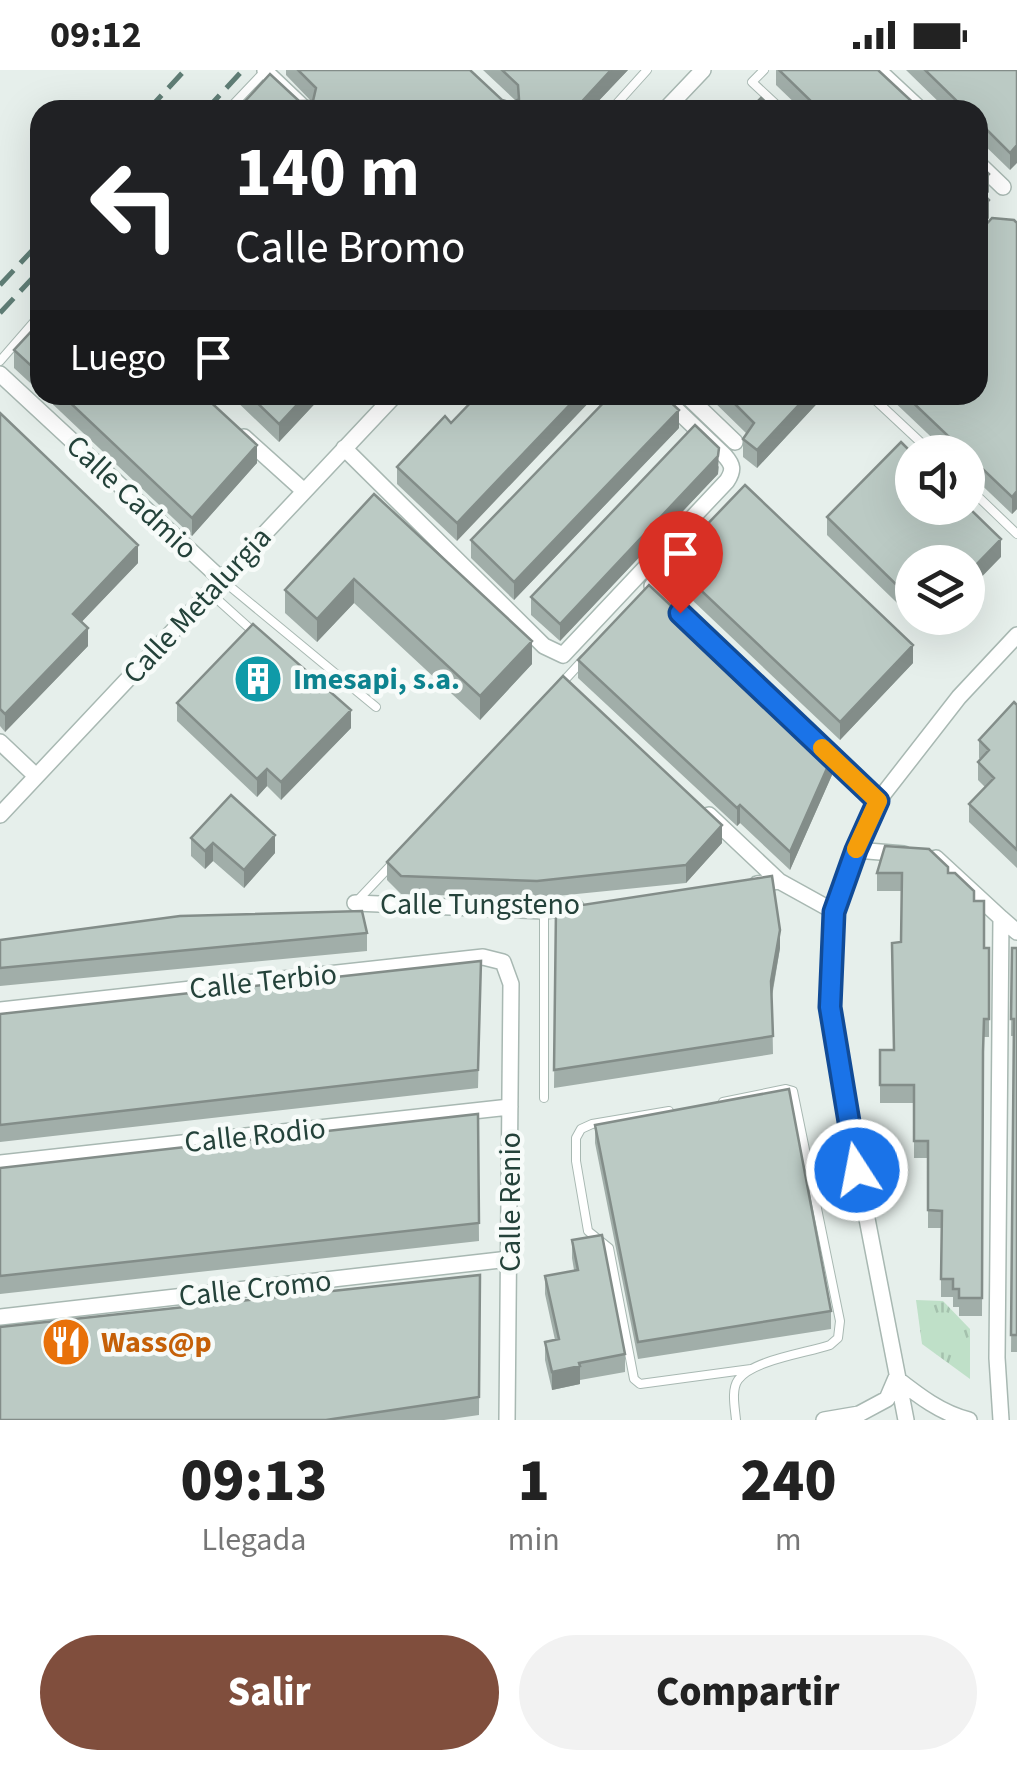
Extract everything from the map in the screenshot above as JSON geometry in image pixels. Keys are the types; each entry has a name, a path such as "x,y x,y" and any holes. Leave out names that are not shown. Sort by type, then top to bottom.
{"street":[{"path":"675,100 703,70"},
{"path":"878,70 910,100"},
{"path":"266,71 296,100"},
{"path":"988,172 1004,187"},
{"name":"Calle Cadmio","path":"0,374 30,404"},
{"name":"Calle Cadmio","path":"31,405 214,585"},
{"name":"Calle Metalurgia","path":"0,815 385,405"},
{"path":"344,448 514,616 562,655 733,472 732,464 671,405"},
{"path":"696,405 735,442"},
{"path":"682,441 695,428"},
{"path":"238,431 304,491"},
{"path":"456,558 469,544"},
{"path":"652,586 878,801"},
{"path":"514,616 527,603"},
{"path":"906,1420 844,1100 830,1007 834,912 878,801 959,697 1017,635"},
{"path":"564,680 578,694"},
{"path":"0,742 36,776"},
{"path":"693,800 779,881 834,912"},
{"path":"856,850 934,856 1017,932"},
{"path":"742,887 779,881"},
{"name":"Calle Tungsteno","path":"354,903 544,911 597,905"},
{"path":"1001,918 996,1358 1001,1420"},
{"name":"Calle Terbio","path":"0,1010 483,957 503,962 511,984"},
{"name":"Calle Renio","path":"507,1420 511,984"},
{"path":"1000,1048 1017,1048"},
{"name":"Calle Rodio","path":"0,1164 510,1107"},
{"path":"999,1128 1017,1128"},
{"path":"998,1193 1017,1193"},
{"name":"Calle Cromo","path":"0,1316 509,1260"},
{"path":"998,1260 1017,1261"},
{"path":"824,1420 859,1414 887,1399 896,1378"},
{"path":"896,1378 925,1401 969,1420"}],"lane":[{"path":"620,100 648,70"},
{"path":"764,70 752,82 771,100"},
{"path":"238,100 266,71"},
{"path":"0,361 30,326"},
{"path":"881,405 913,435"},
{"path":"985,503 1017,534"},
{"path":"214,585 267,644"},
{"path":"214,585 376,707"},
{"path":"639,600 652,586"},
{"path":"551,694 589,653"},
{"path":"354,903 394,861"},
{"path":"544,911 544,1098"},
{"path":"674,1111 592,1124 581,1129 576,1138 588,1231 608,1248 634,1379 640,1384 751,1369 830,1345 838,1338 840,1321 793,1092 786,1089 710,1104"},
{"path":"736,1420 734,1392 738,1380 751,1369"}],"green space":[{"path":"916,1300 943,1301 970,1329 970,1379 922,1344"}],"building":[{"path":"298,70 470,70 502,100 313,100 316,88"},
{"path":"502,70 611,70 583,100 517,100 518,85"},
{"path":"779,70 878,70 910,100 810,100"},
{"path":"925,70 1017,70 1017,145 1010,153 988,131 988,100 956,100"},
{"path":"270,74 298,100 246,100"},
{"path":"992,218 1017,223 1017,491 1012,497 985,471 985,435 947,435 915,405 988,405 988,222"},
{"path":"30,333 30,365 14,350"},
{"path":"73,405 214,405 257,445 192,518"},
{"path":"259,405 297,405 279,424"},
{"path":"468,405 569,405 457,523 397,467 445,416 451,423"},
{"path":"601,405 674,405 679,410 514,582 471,540"},
{"path":"736,405 799,405 757,450 743,439 754,423"},
{"path":"0,413 138,545 73,614 88,628 5,714 0,709"},
{"path":"695,425 719,448 718,456 560,624 531,597"},
{"path":"895,448 895,525 985,523 1001,539 985,555 985,545 895,545 895,583 827,517"},
{"path":"745,485 895,628 895,635 902,635 913,645 840,722 671,562"},
{"path":"374,494 532,641 480,696 354,579 317,619 285,590"},
{"path":"649,585 832,757 790,852 578,660"},
{"name":"Imesapi, s.a.","path":"253,624 351,710 281,782 267,769 257,779 177,703"},
{"path":"563,676 722,825 686,865 537,881 401,876 387,862"},
{"path":"1014,702 1017,850 969,804 994,778 978,762 989,750 979,740"},
{"path":"231,795 275,835 244,870 213,843 205,851 191,838"},
{"path":"885,846 929,849 948,867 948,873 955,873 974,891 974,901 984,901 984,948 989,948 989,1019 984,1019 983,1052 982,1298 959,1298 959,1289 953,1289 953,1279 941,1279 942,1211 928,1210 928,1141 914,1141 914,1085 880,1085 880,1050 894,1050 892,943 901,942 902,873 877,873"},
{"path":"772,876 780,930 771,981 773,1036 554,1070 556,909"},
{"path":"362,911 367,933 0,968 0,940 180,916"},
{"path":"1012,948 1017,948 1017,1335 1011,1335"},
{"path":"481,961 478,1070 0,1125 0,1014"},
{"path":"789,1089 831,1311 638,1342 595,1125"},
{"path":"478,1114 479,1223 0,1276 0,1168"},
{"path":"602,1235 625,1354 552,1372 545,1342 559,1339 545,1276 578,1270 572,1240"},
{"path":"480,1275 479,1397 326,1420 0,1420 0,1327"}],"railway":[{"path":"157,100 185,70"},
{"path":"215,100 243,70"},
{"path":"0,285 30,253"},
{"path":"0,313 30,281"}],"slow traffic":[{"path":"822,748 878,801 856,849"}],"place":[{"name":"Imesapi, s.a.","path":"258,679"},
{"name":"Wass@p","path":"66,1342"}],"route":[{"path":"680,613 878,801 834,912 830,1007 857,1170"}]}
